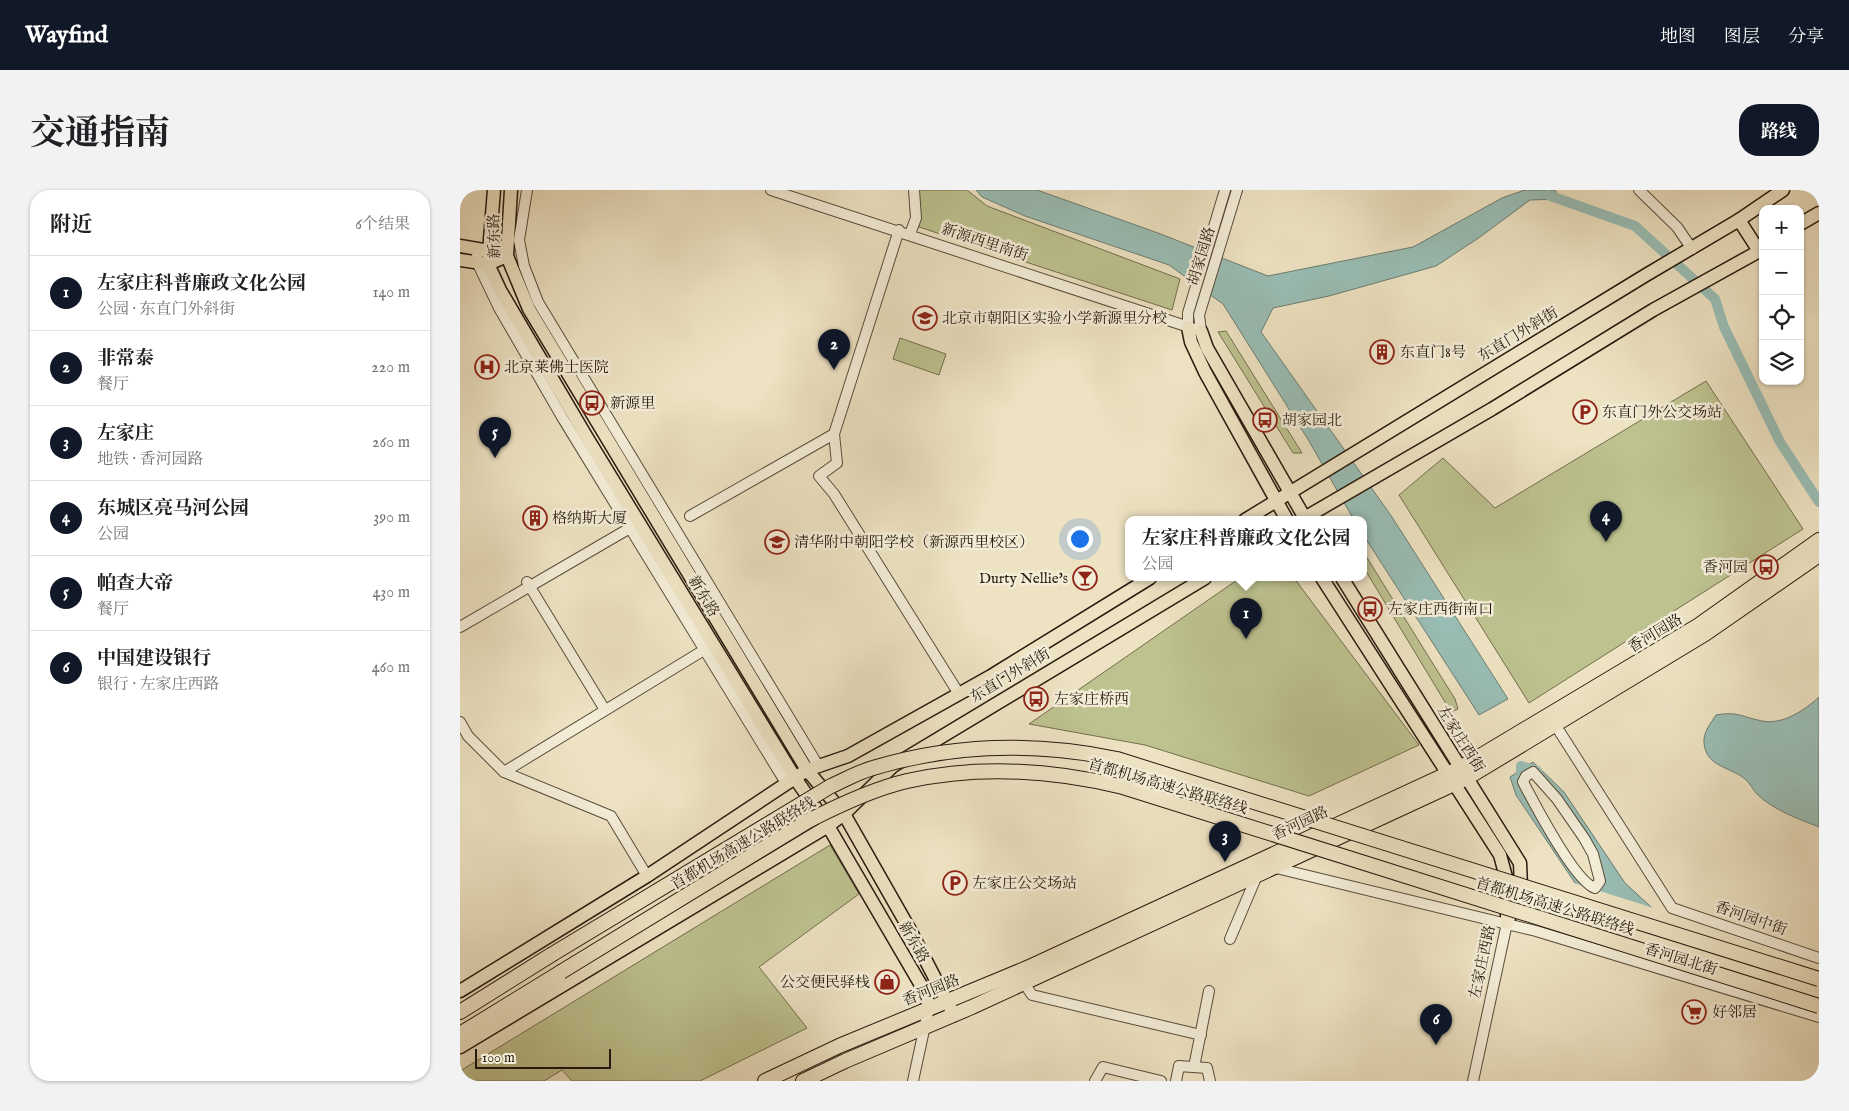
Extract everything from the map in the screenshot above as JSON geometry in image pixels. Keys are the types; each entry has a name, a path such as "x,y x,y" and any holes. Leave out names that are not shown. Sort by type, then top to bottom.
{"highway":[{"name":"香河园路","path":"1482,763 1532,725 1699,626 1819,540"},
{"name":"香河园路","path":"803,1081 845,1061 954,1015 1272,867 1551,729 1705,634 1819,554"},
{"name":"首都机场高速公路联络线","path":"460,1012 831,786 871,768 922,756 1010,746 1079,751 1134,764 1819,979"},
{"name":"首都机场高速公路联络线","path":"460,1034 808,821 834,808 906,781 955,773 1008,772 1082,777 1123,787 1819,1006"},
{"name":"香河园路","path":"764,1081 839,1046 1027,968 1457,776"}],"main road":[{"name":"新东路","path":"494,190 482,263 790,780 828,826 925,992 929,1008"},
{"name":"新东路","path":"511,190 507,256 529,309 813,769 844,814 910,930 954,1015"},
{"name":"东直门外斜街","path":"1252,516 1646,275 1692,249 1783,190"},
{"path":"1804,222 1819,213"},
{"path":"1739,220 1759,247"},
{"path":"460,246 483,248 507,256"},
{"path":"1309,516 1492,409 1708,278 1759,251"},
{"path":"460,260 482,263 507,256"},
{"path":"1188,327 1191,342 1205,372 1285,516"},
{"path":"1201,331 1207,348 1291,492 1303,516"},
{"name":"东直门外斜街","path":"460,990 647,876 790,780 848,756 959,694 1145,581"},
{"name":"东直门外斜街","path":"460,1047 828,826 844,814 893,766 1199,581"},
{"name":"左家庄西街","path":"1324,581 1457,776 1520,863 1521,887 1507,923"},
{"name":"左家庄西街","path":"1344,581 1457,776"},
{"name":"左家庄西路","path":"1457,776 1500,855 1506,877 1507,923"}],"street":[{"path":"527,190 519,240 524,266 538,302 813,769"},
{"name":"新源西里南街","path":"771,190 899,230 1201,331"},
{"path":"910,234 916,218 914,190"},
{"name":"胡家园路","path":"1188,327 1188,313 1224,190"},
{"name":"胡家园路","path":"1201,331 1199,315 1237,190"},
{"path":"1639,190 1677,228 1692,249"},
{"path":"899,230 834,434 837,463 819,476 834,494 959,694"},
{"path":"482,263 499,308 542,383 704,650 790,780"},
{"path":"690,516 834,434"},
{"path":"460,627 528,584 628,526"},
{"path":"460,620 528,584"},
{"path":"528,584 605,710"},
{"path":"504,772 704,650"},
{"path":"460,722 468,736 504,772 611,816 647,876"},
{"name":"香河园中街","path":"1551,729 1672,908 1819,958"},
{"path":"1534,772 1573,822 1593,854 1600,881 1595,888 1589,886 1572,864 1536,808 1523,782 1526,776 1534,772"},
{"name":"香河园北街","path":"1272,867 1507,923 1819,1017"},
{"path":"1230,939 1258,873"},
{"name":"左家庄西路","path":"1473,1081 1507,923"},
{"path":"1024,983 1032,995 1201,1035"},
{"path":"1194,1067 1208,991"},
{"path":"912,1081 929,1008"},
{"path":"1176,1081 1179,1066 1207,1068 1210,1081"},
{"path":"1095,1081 1103,1067 1161,1081"}],"green space":[{"path":"919,190 967,190 987,206 1180,279 1172,310 919,227"},
{"path":"1226,331 1302,453 1293,453 1218,332"},
{"path":"900,338 946,354 939,375 893,359"},
{"path":"1706,381 1803,529 1529,703 1399,495 1443,458 1495,508"},
{"path":"1367,558 1455,699 1458,709 1451,712 1367,573"},
{"path":"1236,581 1296,581 1419,745 1309,796 1145,745 1029,724"},
{"path":"830,845 859,894 759,967 807,1028 700,1081 572,1081 562,1070 544,1081 460,1081 460,1071"}],"water":[{"path":"976,190 1037,190 1158,233 1268,276 1413,247 1502,198 1525,190 1555,190 1561,199 1530,200 1480,237 1436,266 1329,296 1273,308 1261,332 1392,517 1508,699 1479,715 1367,541 1367,516 1352,516 1309,441 1223,304 1169,265 1025,216 982,197"},
{"path":"1819,697 1819,827 1786,814 1763,800 1745,779 1720,766 1709,757 1704,739 1706,731 1716,715 1735,714 1762,721 1778,721 1786,719 1807,707"},
{"path":"1533,762 1564,792 1625,883 1676,930 1819,974 1819,992 1655,940 1575,883 1516,795 1510,777","holes":["1534,772 1557,799 1593,854 1600,881 1595,888 1587,883 1577,872 1556,840 1523,782 1526,776"]}],"pier":[{"path":"1571,882 1657,909 1678,928 1819,972 1819,994 1654,942"}],"waterway":[{"path":"1548,195 1635,226 1715,299 1724,327 1780,442 1819,502"},
{"path":"1521,782 1521,766 1537,771"}],"place":[{"name":"北京市朝阳区实验小学新源里分校","path":"925,318"},
{"name":"东直门8号","path":"1382,352"},
{"name":"北京莱佛士医院","path":"487,367"},
{"name":"非常泰","path":"834,370"},
{"name":"新源里","path":"592,403"},
{"name":"东直门外公交场站","path":"1585,412"},
{"name":"胡家园北","path":"1265,420"},
{"name":"帕查大帝","path":"495,458"},
{"name":"格纳斯大厦","path":"535,518"},
{"name":"清华附中朝阳学校（新源西里校区）","path":"777,542"},
{"name":"东城区亮马河公园","path":"1606,542"},
{"name":"香河园","path":"1766,567"},
{"name":"Durty Nellie's","path":"1085,578"},
{"name":"左家庄西街南口","path":"1370,609"},
{"name":"左家庄科普廉政文化公园","path":"1246,639"},
{"name":"左家庄桥西","path":"1036,699"},
{"name":"左家庄","path":"1225,862"},
{"name":"左家庄公交场站","path":"955,883"},
{"name":"公交便民驿栈","path":"887,982"},
{"name":"好邻居","path":"1694,1012"},
{"name":"中国建设银行","path":"1436,1045"}]}
